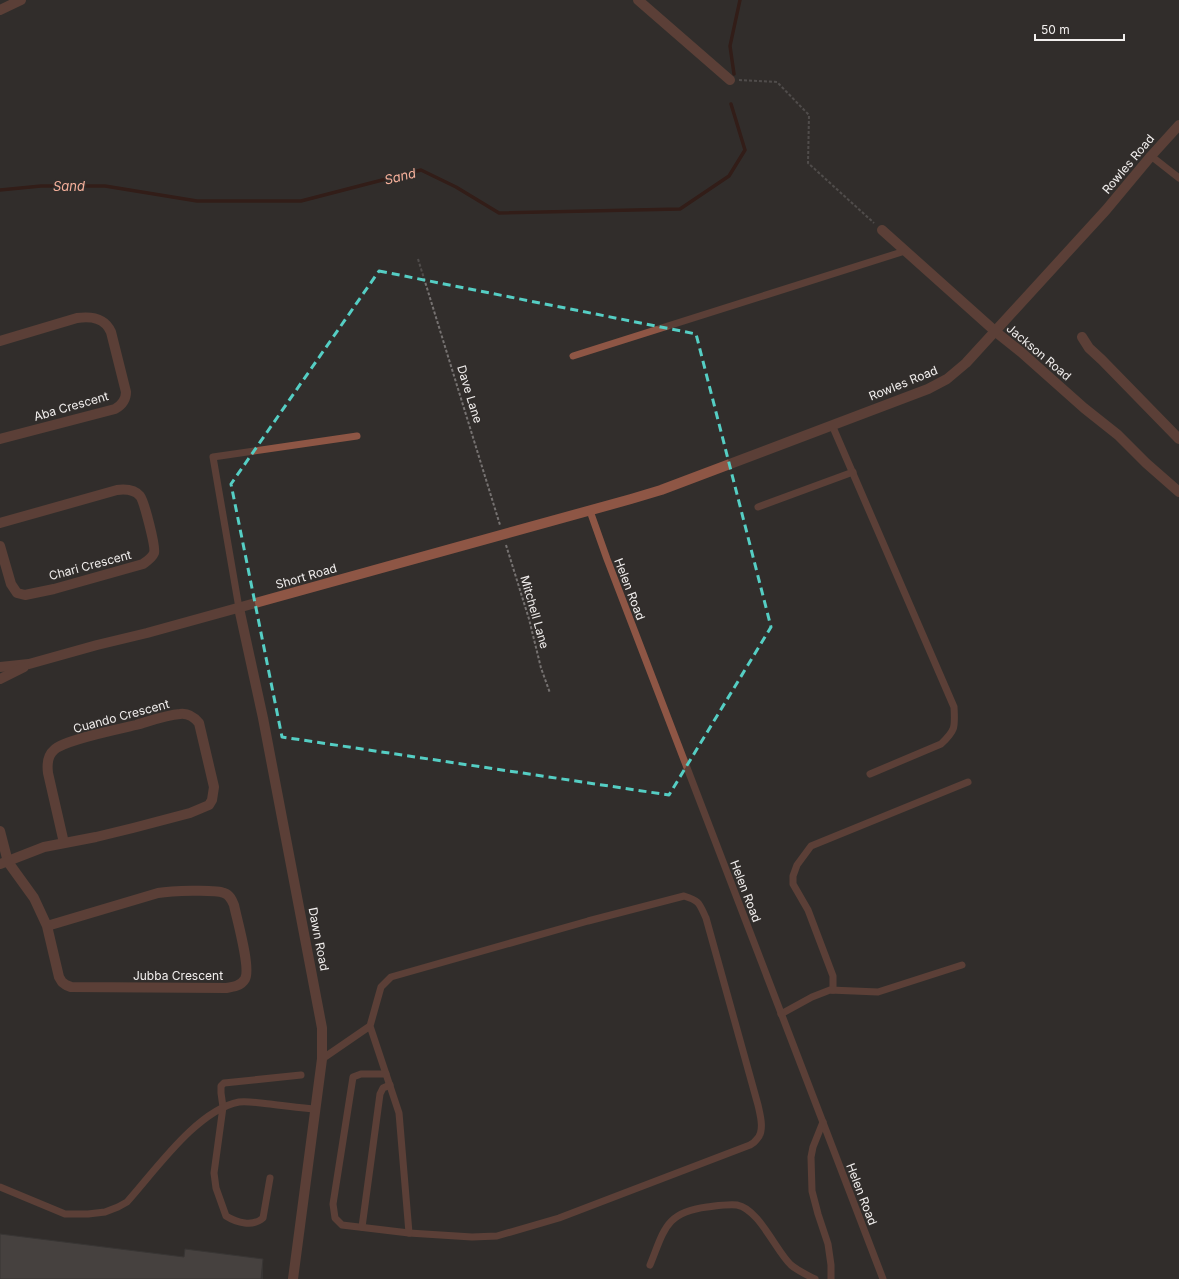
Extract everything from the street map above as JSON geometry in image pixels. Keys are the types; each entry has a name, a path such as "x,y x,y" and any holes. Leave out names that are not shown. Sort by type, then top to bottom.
{"street":[{"path":"0,10 21,0"},
{"path":"638,0 730,80"},
{"name":"Rowles Road","path":"590,511 661,490 928,389 943,381 966,363 996,332 1106,210 1179,125"},
{"name":"Jackson Road","path":"882,230 996,332 1026,356 1084,408 1118,435 1146,463 1179,492"},
{"name":"Aba Crescent","path":"0,341 77,318 95,318 109,326 112,332 126,392 123,403 115,409 0,439"},
{"path":"1082,337 1094,353 1179,438"},
{"name":"Chari Crescent","path":"0,523 117,490 128,489 136,492 142,500 154,545 152,556 143,564 54,589 25,595 18,593 10,584 0,546"},
{"name":"Short Road","path":"0,667 29,664 239,608 590,511"},
{"name":"Dawn Road","path":"239,608 263,718 320,1012 323,1036 322,1059 293,1279"},
{"name":"Short Road","path":"0,679 29,664"},
{"name":"Cuando Crescent","path":"4,863 44,847 96,837 133,828 209,805 212,800 214,787 199,723 196,719 181,714 158,719 81,739 62,745 52,751 48,763 48,773 64,843"},
{"path":"0,831 4,863"},
{"name":"Jubba Crescent","path":"4,863 34,898 47,926 59,977 66,985 71,987 226,988 239,985 243,982 247,975 247,964 234,905 231,899 223,892 158,893 47,926"}],"lane":[{"path":"1151,156 1179,178"},
{"path":"573,356 905,251"},
{"path":"832,425 954,707 955,726 949,736 941,744 870,774"},
{"path":"239,608 213,457 357,436"},
{"path":"758,507 853,472"},
{"name":"Helen Road","path":"590,511 607,559 883,1279"},
{"path":"833,990 833,976 808,910 793,884 793,876 797,865 810,846 968,782"},
{"path":"386,1074 361,1074 353,1077 333,1204 335,1218 342,1225 409,1233 472,1237 497,1236 559,1218 750,1146 758,1139 761,1130 761,1118 706,918 699,902 693,899 684,896 391,976 381,987 370,1026 390,1085 399,1113 409,1233"},
{"path":"781,1014 812,997 833,990 878,992 962,965"},
{"path":"322,1059 370,1026"},
{"path":"270,1178 263,1218 258,1222 249,1223 235,1221 226,1216 216,1188 214,1173 223,1107 221,1086 224,1083 301,1075"},
{"path":"362,1227 380,1094 383,1088 390,1085"},
{"path":"0,1187 66,1214 88,1214 112,1210 127,1202 174,1147 197,1124 223,1107 240,1102 252,1102 315,1109"},
{"path":"823,1122 813,1147 811,1157 812,1191 828,1244 831,1279"},
{"path":"650,1265 666,1227 673,1219 683,1212 697,1208 738,1205 744,1207 766,1229 783,1256 791,1265 815,1279"}],"path":[{"path":"730,80 777,82 809,115 808,163 882,230"},
{"name":"Dave Lane","path":"418,259 498,517 502,535"},
{"name":"Mitchell Lane","path":"502,535 529,619 541,668 550,693"}],"highlighted area":[{"path":"379,271 696,334 771,627 669,795 282,737 231,484"}],"building":[{"path":"0,1234 184,1257 185,1249 263,1259 261,1279 0,1279"}],"waterway":[{"name":"Sand","path":"734,74 730,46 740,0"},
{"name":"Sand","path":"0,190 41,186 105,186 197,201 301,201 421,170 456,187 499,213 680,209 729,176 745,150 731,104"}]}
